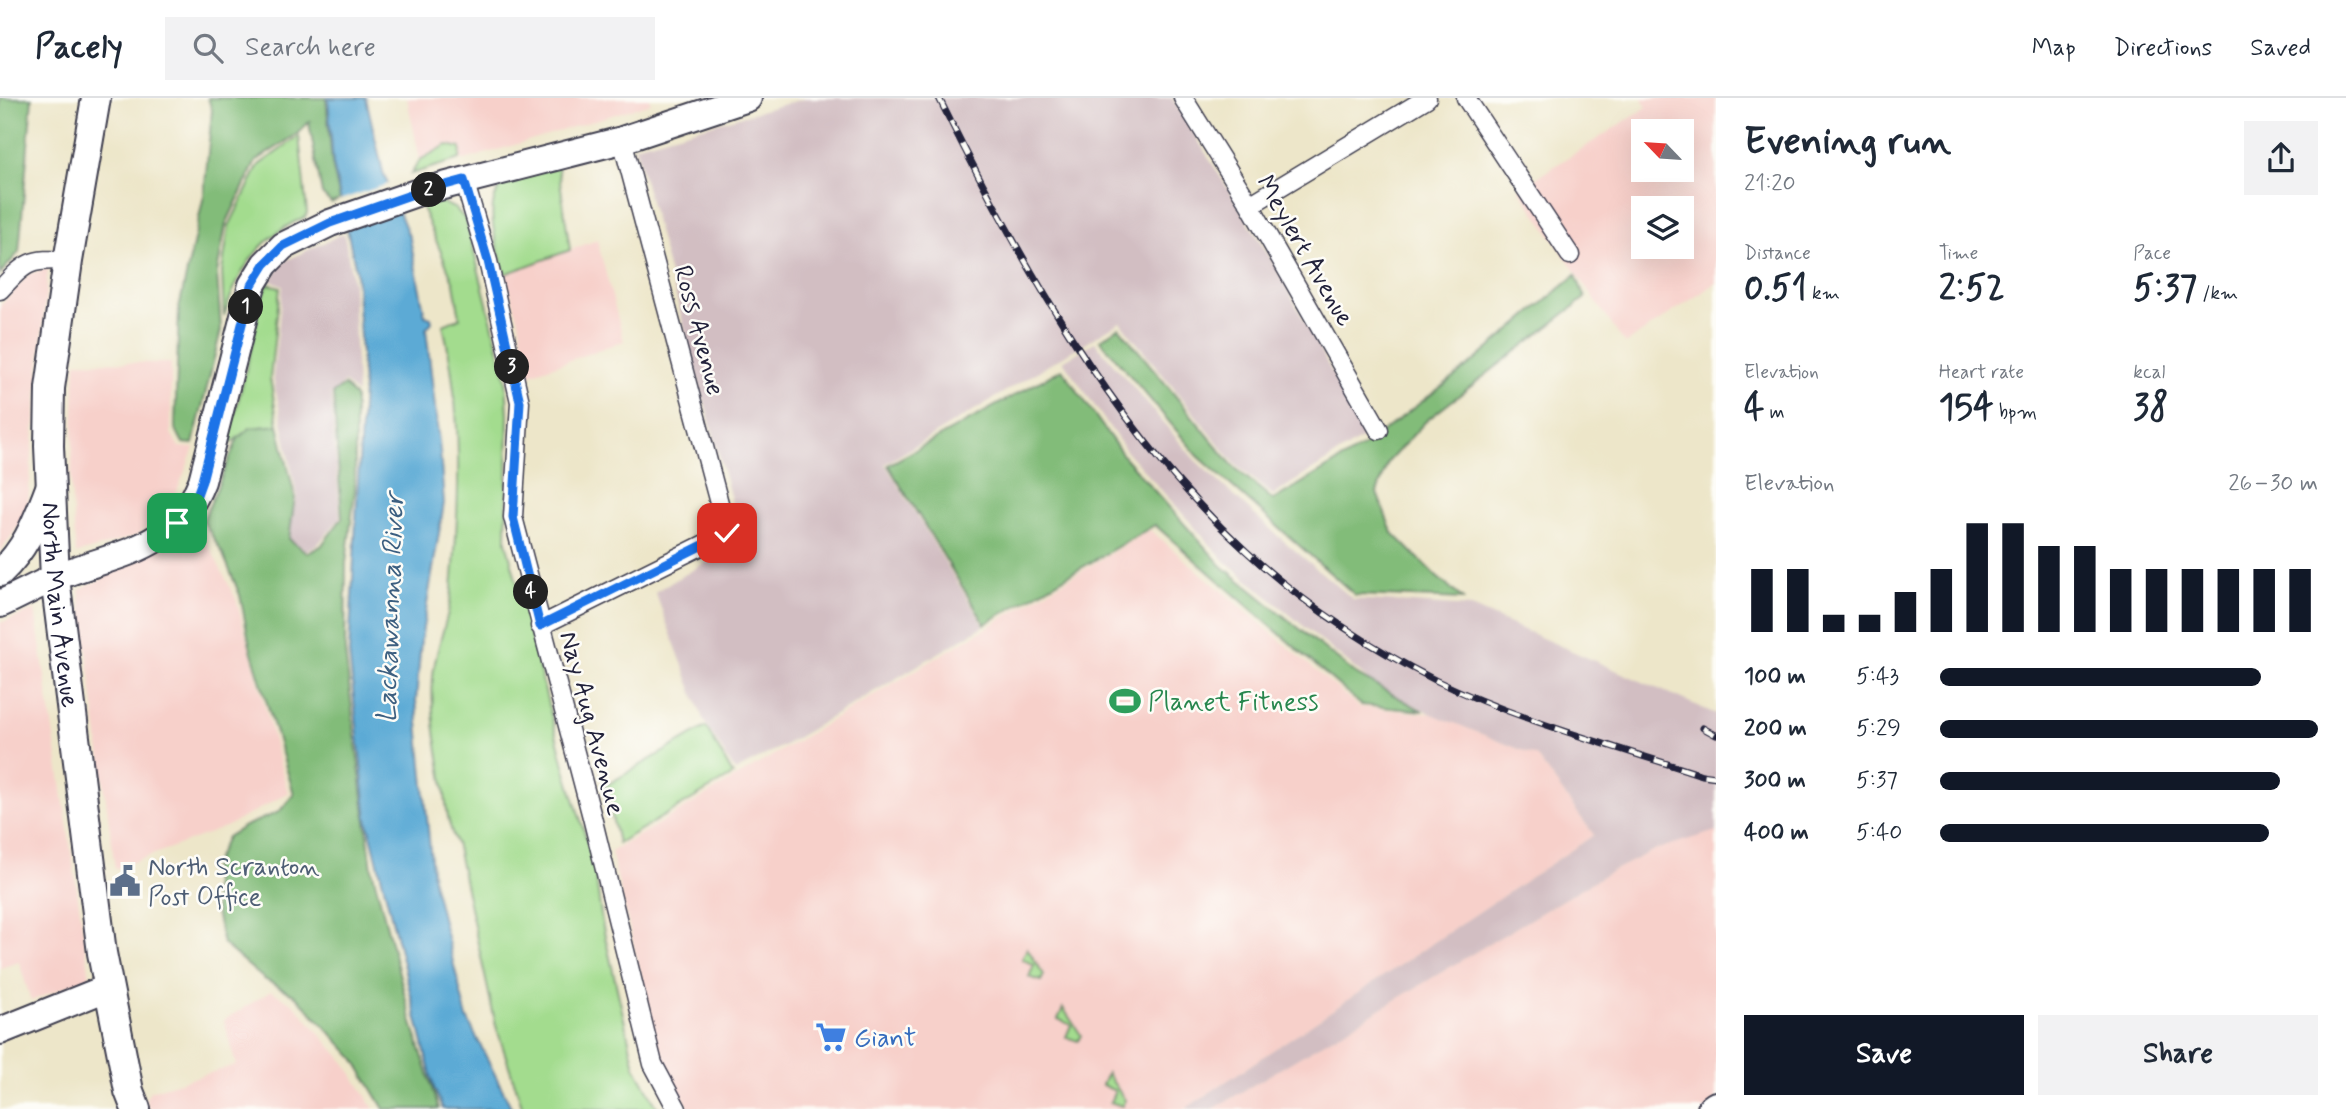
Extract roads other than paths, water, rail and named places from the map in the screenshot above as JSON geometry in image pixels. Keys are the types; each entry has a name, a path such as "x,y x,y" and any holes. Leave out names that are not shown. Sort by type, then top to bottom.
{"main road":[{"name":"North Main Avenue","path":"96,98 68,261 50,388 51,484 55,578 107,988 129,1091 136,1109"}],"street":[{"path":"0,604 55,578 148,545 177,523 194,503 252,285 265,264 283,246 330,223 416,193 622,140 748,98"},
{"name":"Meylert Avenue","path":"1183,98 1251,205 1379,430"},
{"path":"1251,205 1427,98"},
{"path":"1466,98 1570,255"},
{"name":"Ross Avenue","path":"540,626 727,533 622,140"},
{"name":"Nay Aug Avenue","path":"464,180 488,261 520,402 513,517 592,817 653,1064 677,1109"},
{"path":"0,290 22,268 33,262 41,259 68,261"},
{"path":"0,573 18,555 30,535 51,484"},
{"path":"0,1031 107,988"}],"water":[{"name":"Lackawanna River","path":"328,98 366,98 383,172 410,239 425,316 431,318 432,322 426,329 444,503 421,640 416,701 433,881 467,1018 512,1109 443,1109 434,1088 367,819 349,653 363,387 356,271 333,164"}],"railway":[{"path":"939,98 1036,279 1111,396 1153,451 1198,503 1267,570 1336,622 1385,653 1467,695 1601,743 1716,777"},
{"path":"1703,728 1716,735"}],"place":[{"name":"Planet Fitness","path":"1125,701"},
{"name":"North Scranton Post Office","path":"125,881"},
{"name":"Giant","path":"831,1037"}]}
